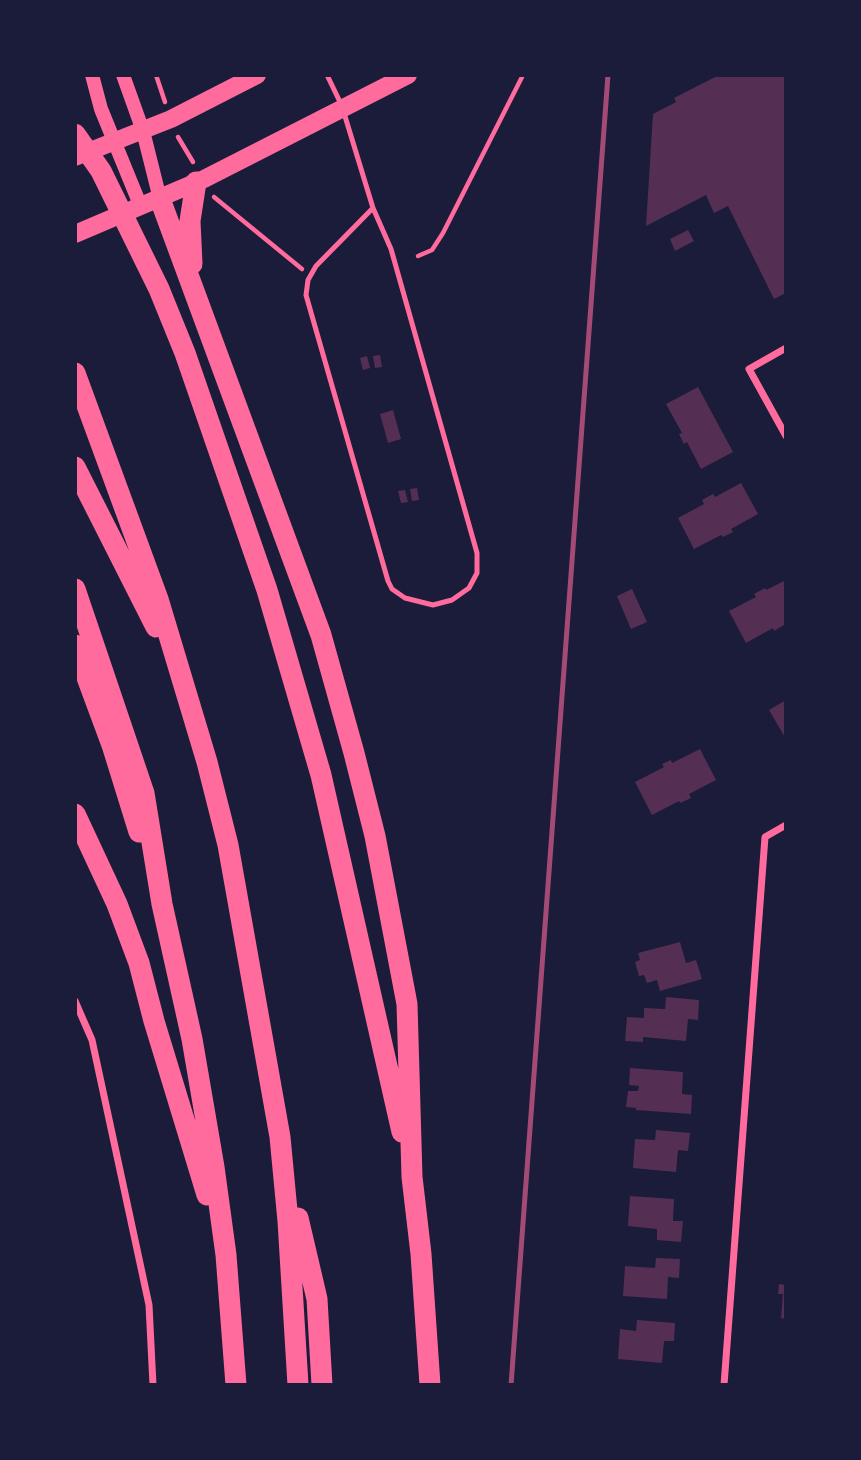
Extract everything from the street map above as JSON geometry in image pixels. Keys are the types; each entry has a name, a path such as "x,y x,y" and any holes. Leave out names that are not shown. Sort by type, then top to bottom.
{"highway":[{"path":"75,134 100,171 144,256 185,353 267,590 321,775 412,1177"},
{"path":"194,291 190,221 196,182"},
{"path":"151,203 194,291 321,635 355,753 393,919 407,1003 412,1177 421,1254 430,1385"},
{"path":"75,373 158,599 184,681 228,845 280,1137 317,1299 323,1385"},
{"path":"75,467 184,681"},
{"path":"75,589 144,793 162,904 192,1039 214,1167 226,1255 236,1385"},
{"path":"75,645 112,745 162,904"},
{"path":"75,814 117,904 139,963 154,1021 226,1255"},
{"path":"280,1137 298,1385"},
{"path":"419,1385 423,1297"}],"main road":[{"path":"92,75 114,142 151,203"},
{"path":"123,75 143,131 151,203"},
{"path":"75,156 143,131 257,75"},
{"path":"75,234 196,182 408,75"}],"street":[{"path":"786,348 749,369 786,436"},
{"path":"723,1385 765,837 786,825"},
{"path":"75,1001 92,1040 149,1305 153,1385"}],"lane":[{"path":"327,75 343,108 373,208 394,260 477,553 477,573 469,588 452,600 433,605 405,598 393,589 388,581 306,295 308,280 316,266 373,208"}],"path":[{"path":"418,256 432,250 443,233 523,75"}],"building":[{"path":"719,75 786,75 786,293 774,299 728,206 714,213 706,195 646,226 653,114 676,102 674,98"},
{"path":"688,230 694,241 675,251 670,239"},
{"path":"380,355 382,367 375,368 373,356"},
{"path":"367,356 370,368 363,370 360,358"},
{"path":"698,387 733,452 701,469 687,442 684,444 679,434 682,433 666,404"},
{"path":"393,410 401,439 388,443 380,414"},
{"path":"741,483 758,514 731,529 733,532 694,549 678,518 704,504 702,500 713,494 715,497"},
{"path":"417,488 419,500 412,501 410,489"},
{"path":"405,490 408,502 401,503 398,491"},
{"path":"786,580 784,625 746,643 729,611 756,597 754,594 765,588 766,590"},
{"path":"632,589 647,622 631,629 617,596"},
{"path":"786,700 786,739 769,710"},
{"path":"700,749 716,780 689,794 691,798 652,815 635,782 664,767 662,764 671,760 672,763"},
{"path":"680,942 686,963 696,960 702,979 660,991 657,980 647,983 644,975 639,976 635,962 640,960 638,953"},
{"path":"666,997 699,1000 698,1020 688,1019 686,1041 643,1037 643,1042 625,1041 627,1017 644,1018 644,1008 665,1009"},
{"path":"630,1068 683,1072 682,1094 692,1095 691,1114 626,1107 628,1091 638,1091 639,1086 629,1085"},
{"path":"656,1130 690,1133 688,1151 678,1150 676,1172 633,1168 635,1139 655,1140"},
{"path":"630,1196 674,1199 673,1221 683,1221 681,1242 657,1240 657,1229 628,1226"},
{"path":"656,1258 680,1259 679,1278 668,1277 667,1299 623,1296 625,1266 655,1268"},
{"path":"779,1284 786,1285 786,1319 781,1318 783,1294 778,1294"},
{"path":"637,1320 675,1323 674,1341 664,1341 662,1363 618,1359 620,1329 636,1331"}],"railway":[{"path":"511,1385 608,75"}]}
